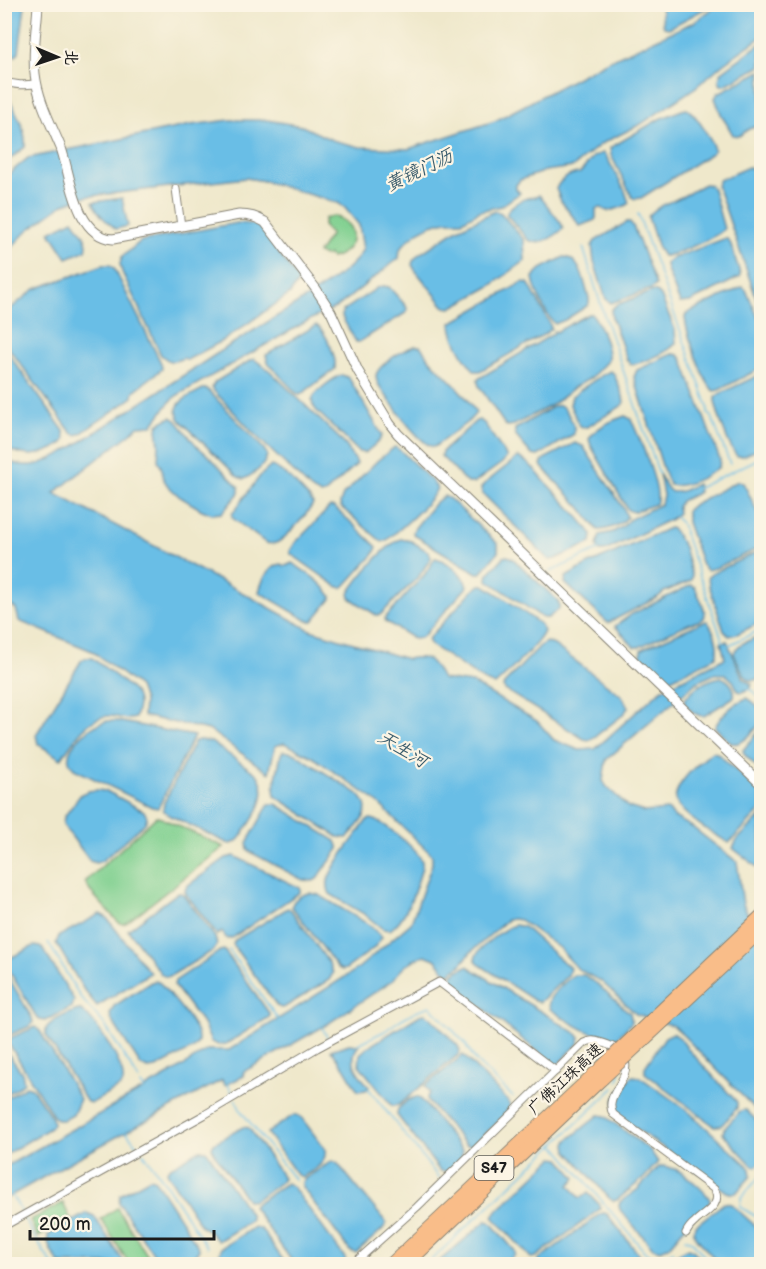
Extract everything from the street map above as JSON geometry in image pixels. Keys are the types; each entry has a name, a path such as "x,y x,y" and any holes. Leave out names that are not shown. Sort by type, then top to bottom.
{"highway":[{"name":"广佛江珠高速","path":"406,1264 762,915"},
{"name":"广佛江珠高速","path":"392,1264 762,930"}],"street":[{"path":"38,4 34,59 37,84 62,151 75,201 82,216 93,230 105,238 121,238 239,215 257,217 265,222 331,312 358,371 398,434 762,785"},
{"path":"4,81 19,85 37,84"},
{"path":"176,189 181,226"},
{"path":"4,1226 204,1115 327,1042 439,982 556,1071"},
{"path":"353,1264 417,1207 589,1040 611,1046 623,1054 626,1062 625,1077 612,1098 610,1109 613,1114 717,1192 715,1205 686,1233"}],"green space":[{"path":"333,216 348,224 352,237 351,244 346,250 331,258 329,255 324,256 318,253 331,234 323,226 325,218"},
{"path":"157,816 224,847 122,924 90,891 85,882"},
{"path":"63,1203 71,1220 38,1237 30,1220"},
{"path":"117,1208 153,1264 129,1264 101,1219"}],"water":[{"path":"661,4 712,5 669,28 664,27 663,24"},
{"path":"4,5 25,5 19,52 16,56 5,54"},
{"path":"717,5 761,5 761,37 724,63 696,87 641,124 601,144 573,167 545,171 520,180 516,189 520,193 501,206 480,211 462,221 446,221 431,225 418,232 400,249 399,258 337,307 311,319 176,396 152,425 138,426 54,493 310,630 407,659 429,660 442,679 472,683 537,721 554,740 579,750 595,749 661,690 725,658 721,643 727,641 743,678 752,684 751,687 743,692 738,691 733,681 725,674 715,674 697,682 606,760 603,781 628,807 644,812 669,810 674,817 692,827 737,862 743,904 761,941 761,1115 674,1026 636,1014 602,982 578,969 559,948 520,920 513,919 507,920 470,953 460,966 448,974 435,959 425,955 415,959 393,980 326,1025 243,1072 244,1076 225,1085 222,1080 5,1199 5,1167 174,1072 207,1050 229,1050 356,970 411,923 432,864 432,855 376,801 311,756 284,743 275,746 269,773 209,730 143,716 144,701 139,687 92,651 19,621 16,609 5,601 5,461 31,465 45,462 59,455 311,295 345,271 357,259 363,249 359,225 338,203 264,181 246,178 83,197 62,205 27,231 5,254 5,177 28,158 191,125 230,120 267,120 302,126 332,140 360,147 408,149 495,121 606,62 696,21"},
{"path":"761,43 761,66 721,85 719,78 722,72"},
{"path":"761,71 761,124 739,136 733,135 715,98 718,93"},
{"path":"5,92 19,119 24,133 25,147 5,163"},
{"path":"687,109 703,128 714,150 641,198 635,199 611,155 610,148 661,118"},
{"path":"603,153 625,191 629,203 608,211 598,208 595,220 580,226 561,201 556,189 566,178 580,173 594,156"},
{"path":"748,167 753,169 761,192 761,304 758,303 717,185 719,180"},
{"path":"705,184 710,185 713,189 724,229 695,246 663,256 648,217 661,206"},
{"path":"539,195 561,223 563,229 547,240 533,242 528,240 507,215 507,212 520,201"},
{"path":"122,198 128,226 116,229 100,214 93,202"},
{"path":"495,211 501,213 524,240 525,261 489,287 451,308 445,307 415,270 412,265 413,261 418,255 456,230"},
{"path":"73,220 83,234 87,246 86,250 67,258 50,232"},
{"path":"627,222 633,226 656,285 651,289 611,303 606,299 594,262 592,246 595,241"},
{"path":"237,223 260,227 299,281 290,294 224,340 187,360 184,358 174,361 167,360 161,355 122,272 120,264 122,257 141,241"},
{"path":"726,238 730,242 740,277 690,302 680,303 666,263"},
{"path":"564,257 575,262 579,267 589,303 565,320 555,324 541,302 533,277 541,269"},
{"path":"103,265 110,265 114,268 162,369 134,391 133,397 80,434 75,435 5,343 5,313 35,289"},
{"path":"523,282 530,286 551,329 480,371 475,371 459,348 451,323"},
{"path":"383,286 389,287 406,306 407,312 356,342 343,319 343,311"},
{"path":"743,287 761,324 761,368 714,391 705,378 696,356 685,317 687,313"},
{"path":"653,291 661,296 675,330 676,343 655,357 631,364 627,360 611,310 616,305"},
{"path":"592,314 601,329 608,360 591,378 552,405 514,425 505,425 479,386 478,379 553,334 554,331"},
{"path":"316,325 330,345 335,369 300,395 268,363 266,355"},
{"path":"415,346 420,346 430,360 462,393 476,413 469,421 434,447 412,430 376,380 378,371 387,362"},
{"path":"5,349 64,431 65,440 59,446 34,455 18,453 5,448"},
{"path":"672,354 679,355 683,361 720,460 719,467 695,481 682,485 670,485 666,478 634,377 637,370"},
{"path":"254,359 269,370 339,438 355,459 357,464 324,494 321,495 312,490 252,432 214,391 212,387 215,382"},
{"path":"611,371 624,403 587,427 582,427 570,405 572,396"},
{"path":"761,374 761,448 743,456 737,456 724,430 715,398"},
{"path":"342,375 349,378 382,435 379,441 365,453 359,452 312,404 313,398 320,390"},
{"path":"203,389 207,389 267,454 262,466 244,479 238,477 180,419 177,410 180,403"},
{"path":"560,405 574,426 574,434 538,456 532,455 515,435 515,429"},
{"path":"625,416 631,419 644,449 653,475 657,497 656,504 633,512 628,510 589,439 600,428"},
{"path":"171,417 239,487 239,493 222,513 212,514 202,510 180,497 164,480 158,460 157,429 158,424"},
{"path":"479,420 484,423 507,457 474,483 467,483 441,456 442,452"},
{"path":"575,443 583,446 624,509 627,517 618,525 598,530 581,508 542,467 544,459"},
{"path":"395,447 437,488 415,516 382,542 341,507 340,503 343,495 378,460"},
{"path":"518,457 531,466 577,515 592,535 591,543 549,560 482,493 483,485"},
{"path":"271,466 287,476 313,504 285,537 271,544 266,543 235,520 232,514 260,476"},
{"path":"659,474 672,492 682,491 697,484 699,492 681,501 677,507 678,513 671,519 605,551 600,551 597,546 600,535 613,532 630,519 661,504 663,495"},
{"path":"738,481 745,486 761,520 761,545 716,568 707,570 702,565 687,522 687,510"},
{"path":"444,496 498,544 498,552 481,573 477,573 413,533 435,503"},
{"path":"330,507 335,508 377,547 374,554 341,588 291,554 290,551"},
{"path":"669,528 673,529 684,547 692,576 688,582 664,592 608,623 565,583 566,577 587,565"},
{"path":"401,539 411,541 429,552 431,558 419,576 380,615 376,615 350,598 349,593 380,555"},
{"path":"761,550 761,622 729,636 724,631 708,577"},
{"path":"507,556 512,558 557,600 559,609 548,618 543,618 487,579 488,574"},
{"path":"435,558 455,569 467,587 424,635 414,639 385,621 385,618 425,574"},
{"path":"292,563 318,582 331,596 313,621 308,621 259,592 272,568"},
{"path":"480,585 484,585 504,598 540,624 544,631 530,651 495,685 483,680 431,645 428,640"},
{"path":"691,585 695,587 703,607 705,615 702,620 639,647 634,647 615,626 632,614"},
{"path":"707,621 716,639 716,657 669,680 663,678 641,656 641,650 644,648"},
{"path":"761,635 761,677 749,680 744,675 734,654 735,650 741,644"},
{"path":"546,642 554,645 622,696 628,707 624,714 589,740 503,687"},
{"path":"85,658 92,658 133,691 138,701 137,712 135,718 131,719 108,716 93,721 80,732 61,759 38,744 36,735"},
{"path":"721,677 731,685 734,697 704,716 690,710 684,702 686,697 705,682"},
{"path":"747,698 761,709 761,723 744,740 731,743 715,727 728,710"},
{"path":"107,721 194,736 158,808 74,769 70,763 71,748 81,736"},
{"path":"761,729 761,771 744,754 743,750"},
{"path":"195,741 211,742 257,774 261,783 262,800 255,816 239,839 230,844 163,810 164,803"},
{"path":"283,751 294,753 363,799 366,806 364,817 347,838 338,837 275,796 274,788"},
{"path":"712,752 717,753 761,793 761,810 729,843 691,818 675,800 683,780"},
{"path":"96,790 112,794 144,811 147,817 145,823 102,861 96,863 90,861 63,825 64,817 81,794"},
{"path":"269,804 276,804 336,841 339,849 317,879 303,880 248,849 247,843"},
{"path":"761,816 761,870 733,848 737,840"},
{"path":"371,819 383,824 398,835 418,854 422,862 407,910 390,930 383,929 364,914 330,894 328,888 330,875 339,859 367,820"},
{"path":"234,856 300,888 300,892 232,938 227,939 222,932 217,935 185,890 187,886 226,858"},
{"path":"180,893 215,937 217,945 214,950 167,977 162,975 128,930"},
{"path":"310,893 319,895 368,924 382,937 374,948 346,969 338,968 292,907 296,899"},
{"path":"288,908 329,963 333,973 329,980 281,1008 277,1006 233,944 235,940"},
{"path":"100,914 106,917 150,973 97,1006 84,990 56,943 59,936"},
{"path":"515,925 524,927 570,968 568,975 540,1002 480,965 475,959 481,949 492,939"},
{"path":"34,946 43,949 74,1000 72,1007 45,1021 37,1018 7,967 10,958"},
{"path":"224,950 270,1016 226,1044 218,1045 211,1042 203,1024 174,985 175,981"},
{"path":"467,966 576,1033 580,1038 578,1044 556,1066 452,983 454,974"},
{"path":"5,971 33,1023 7,1036 4,1036"},
{"path":"574,975 584,975 596,983 630,1013 632,1022 617,1038 601,1037 573,1024 550,1009 549,1002 552,996"},
{"path":"156,981 190,1020 198,1035 198,1041 192,1049 156,1068 148,1069 141,1066 110,1014 114,1006"},
{"path":"81,1010 107,1041 118,1062 123,1080 120,1087 92,1103 87,1102 46,1035 46,1029 51,1023 69,1013"},
{"path":"425,1014 458,1046 459,1054 399,1105 392,1106 359,1065 360,1054"},
{"path":"35,1027 40,1031 80,1099 73,1115 64,1120 58,1120 53,1116 9,1044 12,1037"},
{"path":"673,1033 737,1102 737,1108 721,1126 714,1126 645,1073 645,1067 665,1037"},
{"path":"349,1044 359,1045 355,1051 354,1062 369,1087 366,1090 358,1091 331,1050"},
{"path":"4,1048 22,1073 24,1082 5,1095"},
{"path":"463,1055 508,1101 511,1108 472,1146 466,1145 428,1102 427,1097 430,1093 425,1086"},
{"path":"633,1076 640,1077 688,1111 747,1165 751,1176 736,1193 727,1192 618,1116 614,1100"},
{"path":"26,1086 32,1088 52,1118 53,1124 5,1155 5,1099"},
{"path":"416,1097 421,1099 462,1150 462,1157 447,1172 440,1171 397,1115 398,1109 408,1100"},
{"path":"746,1110 761,1125 761,1162 756,1167 723,1134 724,1129 740,1111"},
{"path":"294,1115 301,1117 325,1149 322,1162 302,1177 297,1175 267,1133"},
{"path":"599,1115 605,1116 650,1150 658,1162 644,1178 613,1201 567,1150 566,1144"},
{"path":"243,1127 249,1128 283,1179 253,1201 247,1200 212,1147 214,1143"},
{"path":"200,1150 207,1151 250,1214 249,1222 218,1241 201,1226 167,1171"},
{"path":"553,1158 560,1159 576,1178 569,1185 580,1198 588,1193 599,1204 600,1209 536,1257 531,1258 493,1217"},
{"path":"332,1161 337,1163 386,1224 356,1253 350,1251 302,1187 304,1179"},
{"path":"663,1166 685,1175 710,1200 708,1206 693,1218 668,1247 660,1250 653,1248 619,1206 620,1202 638,1189 659,1167"},
{"path":"150,1178 155,1180 199,1248 196,1254 179,1264 160,1264 119,1203 120,1195"},
{"path":"287,1183 293,1187 345,1258 346,1264 294,1264 253,1207"},
{"path":"724,1203 731,1204 761,1231 761,1264 719,1264 695,1236 693,1231 695,1226"},
{"path":"87,1213 94,1216 125,1264 60,1264 57,1261 50,1247 48,1235"},
{"path":"604,1213 640,1256 642,1264 537,1264 538,1260"},
{"path":"486,1221 490,1222 515,1251 515,1255 505,1264 436,1264"},
{"path":"254,1227 261,1229 286,1264 225,1264 220,1254 221,1248"},
{"path":"688,1248 694,1251 704,1264 660,1264"}],"waterway":[{"path":"638,214 708,407 708,413 730,464"},
{"path":"583,247 659,474"},
{"path":"696,489 762,457"},
{"path":"674,516 681,523 723,642"},
{"path":"550,572 600,549"},
{"path":"727,646 762,629"},
{"path":"747,688 762,699"},
{"path":"48,942 81,998 104,1024 139,1080"},
{"path":"229,950 278,1019"},
{"path":"358,1044 385,1031 416,1011 430,1006 464,1042 476,1061 513,1097"},
{"path":"322,1027 328,1039"},
{"path":"582,1054 590,1052 606,1055"},
{"path":"618,1081 620,1071"},
{"path":"227,1083 233,1094"},
{"path":"141,1084 144,1089"},
{"path":"368,1088 439,1178"},
{"path":"427,1264 614,1088"},
{"path":"235,1099 241,1111 295,1180"},
{"path":"125,1130 138,1147"},
{"path":"554,1144 645,1252 653,1258 663,1257 673,1251"},
{"path":"143,1153 207,1247"},
{"path":"741,1201 741,1198 762,1174"},
{"path":"11,1194 22,1213"},
{"path":"741,1204 740,1207 762,1221"},
{"path":"24,1218 52,1264"},
{"path":"685,1239 691,1240 711,1264"}],"water label":[{"name":"黄镜门沥","path":"419,170"},
{"name":"天生河","path":"403,749"}]}
